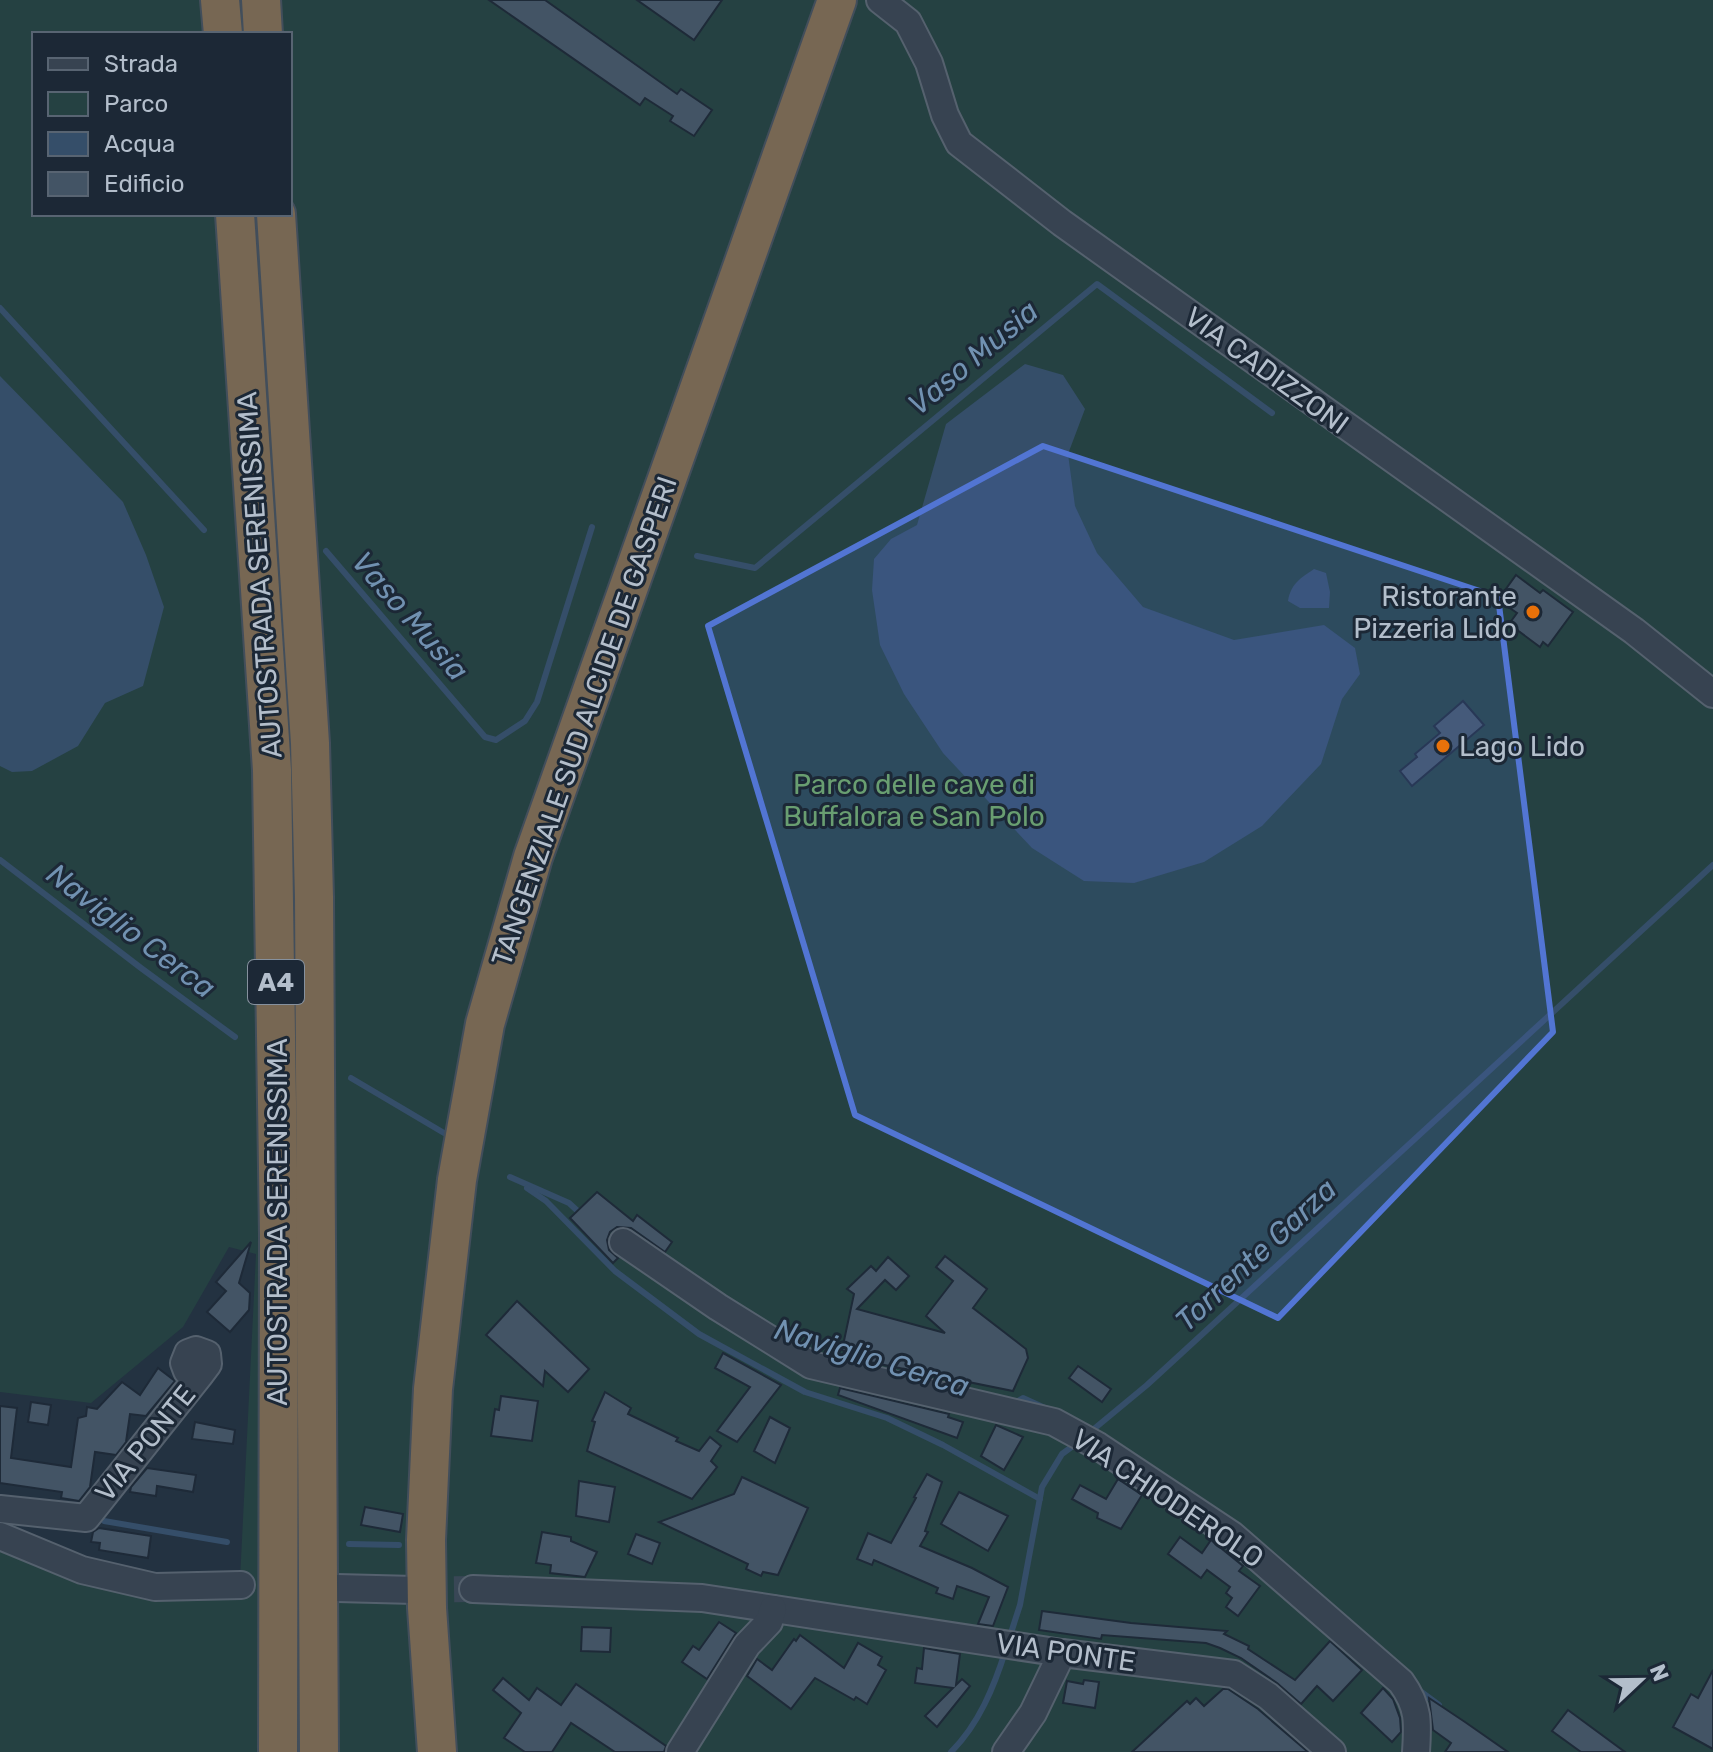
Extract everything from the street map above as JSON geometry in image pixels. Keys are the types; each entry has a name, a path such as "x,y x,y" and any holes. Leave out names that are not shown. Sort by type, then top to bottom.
{"highway":[{"path":"220,0 223,32"},
{"path":"261,0 263,32"},
{"name":"TANGENZIALE SUD ALCIDE DE GASPERI","path":"437,1752 427,1608 427,1478 457,1180 485,1024 533,857 858,0"},
{"name":"TANGENZIALE SUD ALCIDE DE GASPERI","path":"461,1752 449,1607 447,1538 454,1389 479,1182 507,1025 525,956 557,861 858,0"},
{"name":"AUTOSTRADA SERENISSIMA","path":"235,216 272,770 279,1235 278,1752"},
{"name":"AUTOSTRADA SERENISSIMA","path":"276,216 309,727 313,851 317,1063 319,1752"}],"street":[{"name":"VIA CADIZZONI","path":"858,0 908,22 929,63 945,115 959,143 1062,223 1634,631 1713,694"},
{"name":"VIA CHIODEROLO","path":"623,1242 811,1365 1054,1422 1098,1446 1232,1535 1401,1682 1414,1700 1418,1721 1416,1752"},
{"name":"VIA PONTE","path":"0,1509 86,1518 199,1376"},
{"path":"0,1536 82,1570 155,1587 241,1585"},
{"path":"337,1588 415,1590"},
{"name":"VIA PONTE","path":"473,1589 702,1598 1062,1653 1234,1674 1268,1696 1332,1752"},
{"path":"680,1752 747,1645 769,1622 773,1609"},
{"path":"1006,1752 1033,1713 1062,1653"}],"highlighted area":[{"path":"1043,446 1498,597 1553,1032 1278,1318 855,1115 708,626"}],"green space":[{"name":"Parco delle cave di Buffalora e San Polo","path":"0,0 1713,0 1713,1752 0,1752 0,1527 82,1565 240,1580 256,1254 229,1247 183,1327 91,1403 0,1392"}],"water":[{"path":"1025,364 1063,375 1085,409 1068,454 1075,506 1097,553 1143,607 1234,640 1324,625 1355,648 1360,674 1342,699 1321,764 1262,826 1204,862 1134,883 1084,881 1032,848 943,753 904,694 880,645 872,590 874,559 891,539 917,525 946,424"},
{"path":"0,376 123,502 164,607 143,686 105,703 78,746 32,771 12,772 0,766"},
{"path":"1314,569 1326,573 1329,608 1300,608 1288,601 1294,585"}],"building":[{"path":"489,0 545,0 677,94 681,89 712,110 694,136 670,121 673,116 645,98 640,105"},
{"path":"637,0 722,0 694,40"},
{"path":"1516,575 1573,612 1548,646 1543,642 1540,647 1509,624 1517,613 1498,600"},
{"path":"1463,701 1484,725 1412,786 1400,771 1440,733 1434,726"},
{"path":"597,1192 633,1221 637,1215 672,1242 665,1252 631,1228 617,1227 610,1232 607,1240 609,1250 618,1258 613,1263 570,1218"},
{"path":"251,1242 239,1283 250,1293 249,1310 230,1332 207,1312 226,1291 216,1282"},
{"path":"945,1256 987,1289 973,1308 1026,1349 1028,1358 1013,1391 850,1358 852,1355 842,1350 854,1294 847,1289 871,1266 876,1271 888,1257 909,1276 896,1290 885,1280 857,1309 945,1333 926,1316 953,1281 936,1267"},
{"path":"517,1301 589,1369 568,1392 545,1371 543,1386 486,1335"},
{"path":"723,1353 781,1385 737,1442 717,1431 750,1387 715,1368"},
{"path":"1078,1366 1111,1389 1102,1402 1069,1378"},
{"path":"158,1368 175,1381 146,1416 130,1414 126,1442 116,1455 95,1452 90,1487 79,1501 61,1498 62,1492 0,1483 0,1406 17,1408 11,1458 71,1467 78,1418 86,1416 87,1407 97,1409 122,1382 140,1395"},
{"path":"840,1388 949,1414 948,1417 963,1422 957,1438 838,1395"},
{"path":"605,1392 631,1408 628,1414 678,1438 676,1441 699,1451 710,1437 721,1446 711,1461 717,1467 692,1499 587,1451 595,1422 592,1421"},
{"path":"501,1396 538,1401 532,1441 491,1436 495,1409 499,1410"},
{"path":"31,1402 51,1405 48,1425 28,1422"},
{"path":"770,1417 790,1428 775,1463 754,1451"},
{"path":"195,1422 235,1430 233,1444 192,1439"},
{"path":"996,1425 1023,1437 1004,1470 981,1456"},
{"path":"147,1468 196,1475 193,1492 157,1486 156,1496 130,1492"},
{"path":"927,1474 942,1482 925,1531 928,1532 920,1546 1008,1587 993,1626 978,1624 989,1597 957,1586 953,1599 936,1593 938,1588 874,1560 872,1565 857,1559 868,1533 891,1543"},
{"path":"742,1477 808,1508 778,1575 763,1572 761,1576 746,1569 748,1564 659,1522 734,1494"},
{"path":"1118,1479 1142,1495 1121,1529 1097,1518 1098,1513 1072,1499 1080,1485 1106,1499"},
{"path":"579,1481 615,1487 609,1522 576,1516"},
{"path":"959,1492 1008,1516 988,1551 941,1524"},
{"path":"365,1507 403,1514 400,1532 361,1525"},
{"path":"99,1528 151,1536 148,1558 99,1550 100,1543 91,1542 93,1532"},
{"path":"542,1532 571,1537 571,1541 597,1552 585,1577 550,1573 551,1565 536,1563"},
{"path":"636,1534 660,1543 652,1564 628,1554"},
{"path":"1180,1537 1202,1553 1211,1540 1243,1566 1239,1571 1260,1586 1238,1616 1226,1607 1232,1598 1226,1593 1230,1587 1207,1570 1201,1578 1168,1554"},
{"path":"1042,1611 1227,1631 1224,1634 1249,1646 1248,1649 1295,1680 1330,1641 1362,1670 1333,1701 1317,1686 1301,1704 1241,1658 1220,1648 1206,1643 1102,1635 1101,1639 1039,1630"},
{"path":"719,1622 736,1633 707,1679 682,1662 693,1646 699,1650"},
{"path":"582,1627 611,1628 610,1652 581,1651"},
{"path":"800,1635 844,1668 858,1643 882,1657 878,1665 886,1670 867,1704 815,1678 791,1709 747,1676 757,1659 772,1670"},
{"path":"924,1648 960,1654 956,1685 962,1679 970,1686 937,1727 925,1716 953,1688 915,1683 917,1668 922,1669"},
{"path":"1713,1670 1713,1749 1673,1727 1691,1694 1698,1698"},
{"path":"503,1678 529,1700 537,1688 561,1705 576,1684 666,1746 664,1752 615,1752 571,1723 552,1752 525,1752 504,1738 521,1713 493,1690"},
{"path":"1084,1680 1099,1682 1095,1708 1063,1703 1067,1681 1083,1684"},
{"path":"1383,1688 1393,1699 1400,1718 1401,1732 1392,1742 1361,1713"},
{"path":"1223,1689 1228,1689 1258,1709 1308,1752 1132,1752 1187,1701 1190,1704 1196,1698 1204,1706"},
{"path":"1429,1698 1508,1752 1445,1752 1451,1743 1433,1730"},
{"path":"1568,1710 1625,1752 1581,1752 1552,1731"}],"waterway":[{"name":"Vaso Musia","path":"697,556 755,568 1097,284 1272,413"},
{"name":"Vaso Musia","path":"0,308 204,530"},
{"name":"Vaso Musia","path":"326,551 485,737 496,740 525,721 537,702 592,527"},
{"name":"Naviglio Cerca","path":"0,860 235,1037"},
{"name":"Torrente Garza","path":"1089,1433 1147,1385 1713,865"},
{"name":"Naviglio Cerca","path":"351,1078 444,1133"},
{"name":"Naviglio Cerca","path":"510,1177 569,1203 582,1215"},
{"path":"527,1188 546,1201 615,1271 699,1334 805,1392 887,1418 943,1445 1040,1499"},
{"name":"Naviglio Cerca","path":"1015,1403 1023,1398 1045,1408"},
{"name":"Torrente Garza","path":"1009,1639 1020,1605 1042,1487 1062,1454 1077,1443"},
{"path":"104,1521 227,1542"},
{"path":"349,1544 399,1545"},
{"name":"Torrente Garza","path":"951,1752 970,1729 984,1704 1006,1649"},
{"name":"Naviglio Cerca","path":"1416,1688 1439,1705"}],"tunnel":[{"path":"415,1590 473,1589"}],"place":[{"name":"Ristorante Pizzeria Lido","path":"1533,612"},
{"name":"Lago Lido","path":"1443,746"}]}
